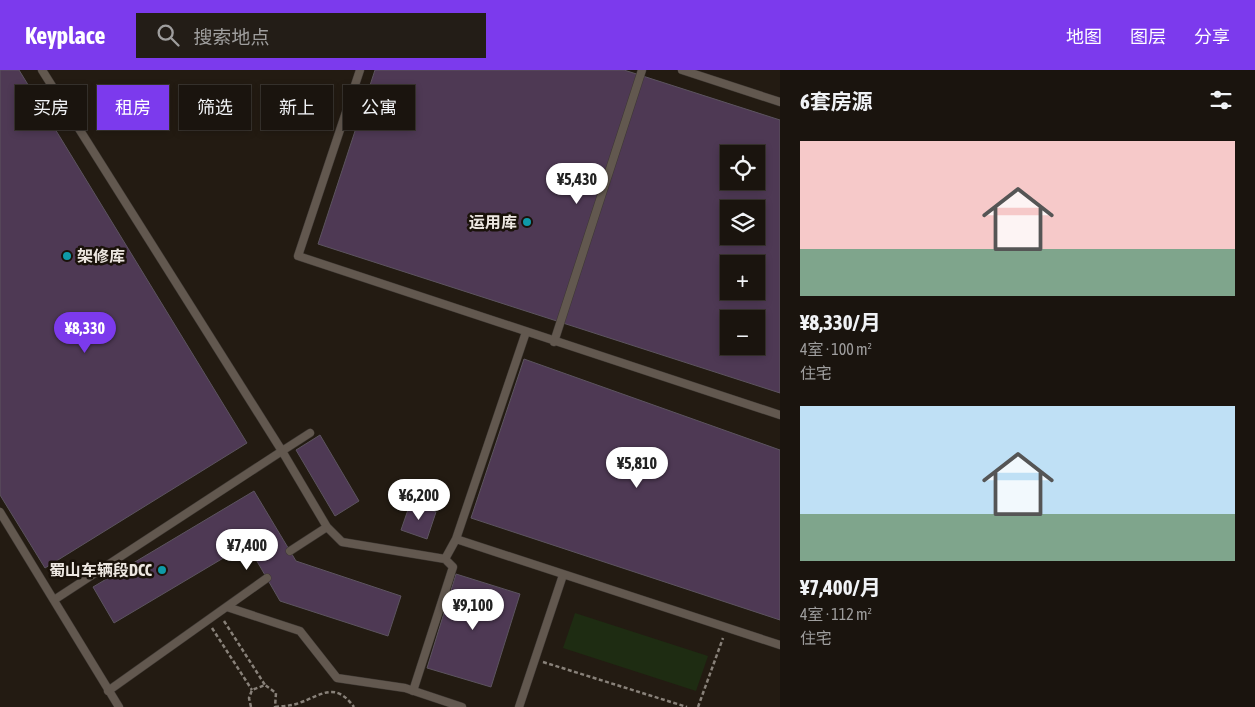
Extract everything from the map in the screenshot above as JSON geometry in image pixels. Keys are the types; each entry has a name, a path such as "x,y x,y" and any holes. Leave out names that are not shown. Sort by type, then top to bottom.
{"lane":[{"path":"42,70 328,527 342,542 445,559 453,567 413,691"},
{"path":"360,70 298,256 780,415"},
{"path":"554,342 642,70"},
{"path":"682,70 780,102"},
{"path":"445,559 456,539 526,332"},
{"path":"54,600 310,433"},
{"path":"0,512 118,707"},
{"path":"290,551 328,527"},
{"path":"456,539 780,645"},
{"path":"519,707 563,575"},
{"path":"108,691 267,578"},
{"path":"227,607 300,631 337,678 413,691 462,707"}],"path":[{"path":"219,612 265,685 276,693 275,707 300,703 314,695 328,692 338,693 347,698 354,707"},
{"path":"207,620 252,690"},
{"path":"698,707 726,628"},
{"path":"535,660 688,707"},
{"path":"251,707 249,698 252,690 265,685"}],"green space":[{"path":"575,613 708,656 696,691 563,648"}],"building":[{"name":"架修库","path":"0,70 19,70 28,85 15,85 15,130 56,130 247,443 45,568 0,495"},
{"name":"运用库","path":"375,70 624,70 780,120 780,393 318,244 355,130 415,130 415,85 370,85"},
{"path":"524,359 780,450 780,620 471,518"},
{"path":"320,435 359,501 335,516 296,450"},
{"name":"蜀山车辆段DCC","path":"254,491 296,561 401,596 388,636 280,601 247,544 114,623 93,587"},
{"path":"410,504 436,512 427,539 401,530"},
{"path":"456,574 520,594 491,687 427,668"}],"place":[{"name":"运用库","path":"527,222"},
{"name":"架修库","path":"67,256"},
{"name":"蜀山车辆段DCC","path":"162,570"}]}
